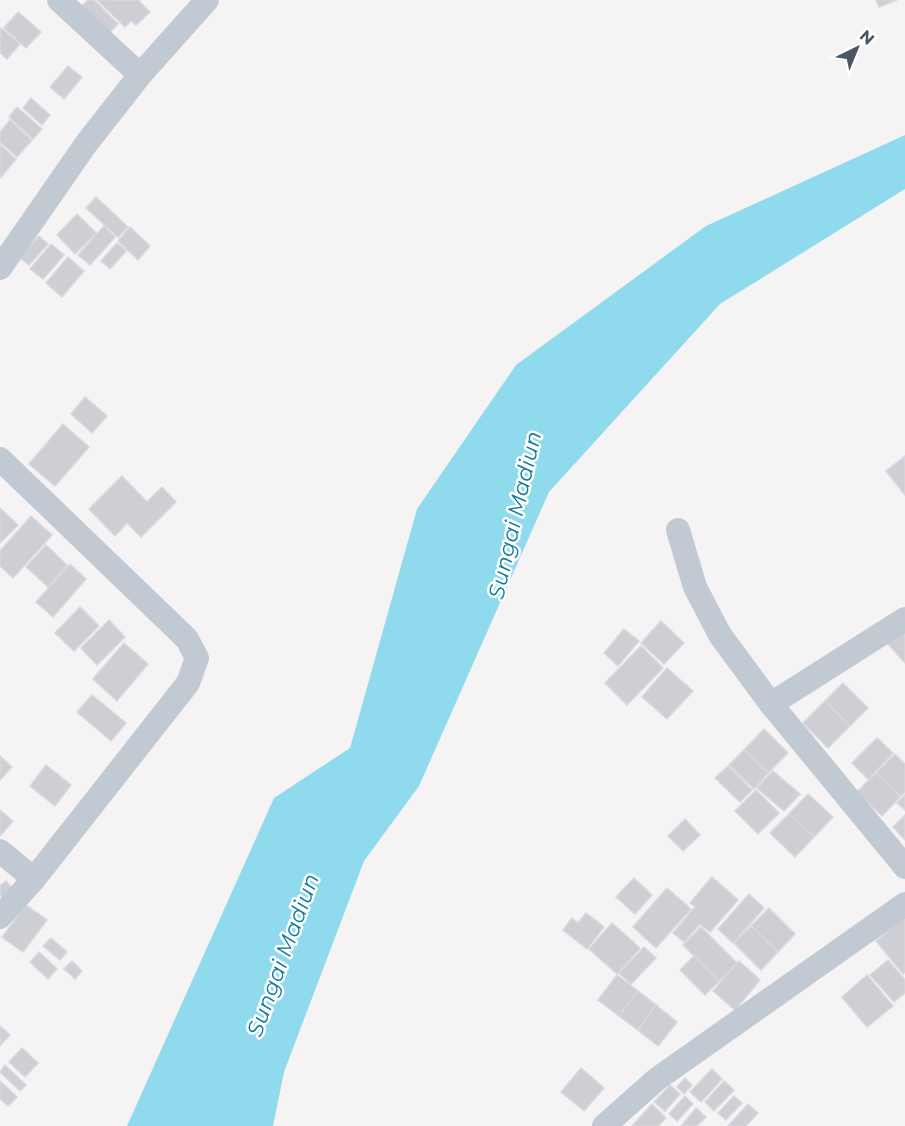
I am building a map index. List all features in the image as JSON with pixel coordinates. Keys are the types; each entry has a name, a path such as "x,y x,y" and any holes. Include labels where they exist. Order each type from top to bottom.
{"street":[{"path":"59,0 140,75"},
{"path":"0,268 7,241 140,75 207,0"},
{"path":"0,459 187,639 197,658 188,683 34,879 0,917"},
{"path":"678,530 695,587 720,635 771,704 905,867"},
{"path":"771,704 905,619"},
{"path":"0,851 34,879"},
{"path":"604,1126 657,1079 905,904"}],"water":[{"name":"Sungai Madiun","path":"905,135 905,189 720,304 549,492 419,786 364,861 284,1072 273,1126 127,1126 274,798 350,748 417,509 516,365 706,226"}],"building":[{"path":"88,0 94,0 118,24 107,35 80,8"},
{"path":"97,0 138,0 150,12 136,25 131,21 125,27"},
{"path":"876,0 897,0 879,7"},
{"path":"18,12 41,32 26,48 4,28"},
{"path":"1,28 20,44 7,59 0,53"},
{"path":"68,66 82,77 64,99 50,87"},
{"path":"31,98 50,115 42,125 23,108"},
{"path":"17,107 42,129 33,139 9,117"},
{"path":"10,120 32,140 17,157 0,142 0,132"},
{"path":"0,145 16,159 0,178"},
{"path":"96,197 128,227 118,237 86,208"},
{"path":"77,214 96,233 75,254 57,235"},
{"path":"104,226 115,237 90,265 78,255"},
{"path":"130,227 150,246 138,260 118,241"},
{"path":"39,236 48,244 29,265 20,258"},
{"path":"117,243 126,251 110,269 101,261"},
{"path":"51,244 64,255 43,279 30,269"},
{"path":"68,257 84,271 62,297 46,283"},
{"path":"85,397 107,416 92,433 71,414"},
{"path":"63,424 89,447 55,486 29,464"},
{"path":"905,456 905,495 886,471"},
{"path":"122,476 147,502 162,487 176,502 141,537 127,523 115,536 89,509"},
{"path":"0,508 18,525 0,543"},
{"path":"31,516 52,535 13,578 0,566 0,551"},
{"path":"46,545 67,565 48,587 26,567"},
{"path":"70,564 86,579 53,617 36,602"},
{"path":"80,607 99,626 74,651 55,633"},
{"path":"109,620 125,637 97,665 81,648"},
{"path":"661,621 684,643 664,664 641,643"},
{"path":"905,626 905,663 887,643"},
{"path":"624,629 639,641 618,666 604,653"},
{"path":"124,643 148,664 117,701 93,679"},
{"path":"641,646 663,668 627,705 605,683"},
{"path":"667,668 693,691 667,719 642,697"},
{"path":"843,683 868,708 850,726 825,701"},
{"path":"92,695 126,723 111,741 77,712"},
{"path":"825,701 850,726 828,748 803,723"},
{"path":"764,729 788,753 768,773 744,750"},
{"path":"877,738 893,753 868,779 852,763"},
{"path":"744,750 768,773 754,789 729,765"},
{"path":"895,754 905,764 905,792 900,797 876,773"},
{"path":"0,756 12,767 0,780"},
{"path":"46,765 71,785 55,806 30,786"},
{"path":"728,766 752,790 740,802 715,778"},
{"path":"773,771 800,794 784,811 757,788"},
{"path":"876,773 900,797 882,816 857,792"},
{"path":"756,790 779,813 758,834 735,811"},
{"path":"808,794 833,817 814,837 789,814"},
{"path":"905,795 905,810 897,803"},
{"path":"0,810 13,821 0,836"},
{"path":"789,814 814,837 795,857 770,833"},
{"path":"905,815 905,840 893,827"},
{"path":"685,819 700,835 683,851 668,836"},
{"path":"712,877 738,900 710,932 700,924 684,942 673,933 695,907 690,903"},
{"path":"634,878 652,895 635,914 616,897"},
{"path":"6,881 16,892 6,902 0,895 0,886"},
{"path":"667,888 691,909 656,948 633,927"},
{"path":"749,894 764,908 733,943 718,929"},
{"path":"26,905 47,920 23,952 2,937"},
{"path":"769,908 795,934 778,952 751,926"},
{"path":"586,913 604,927 587,949 563,930 572,918 578,923"},
{"path":"905,917 905,972 903,974 876,941"},
{"path":"612,923 640,948 617,974 589,949"},
{"path":"751,926 778,952 761,970 734,943"},
{"path":"701,927 737,963 719,981 683,945"},
{"path":"51,938 67,952 60,960 43,946"},
{"path":"644,947 656,958 631,984 619,973"},
{"path":"39,952 57,969 48,979 30,962"},
{"path":"694,956 719,981 705,995 680,970"},
{"path":"888,960 905,980 905,993 894,1002 870,975"},
{"path":"72,961 82,971 75,979 64,969"},
{"path":"739,961 760,980 735,1010 713,991"},
{"path":"617,975 638,991 619,1016 598,1000"},
{"path":"867,975 893,1006 867,1027 842,997"},
{"path":"638,991 656,1005 638,1030 619,1016"},
{"path":"656,1005 677,1022 658,1046 638,1030"},
{"path":"0,1026 10,1035 0,1046"},
{"path":"22,1048 38,1063 25,1077 9,1062"},
{"path":"5,1065 26,1085 20,1091 0,1072"},
{"path":"581,1068 604,1088 584,1111 561,1092"},
{"path":"712,1069 722,1079 701,1102 690,1092"},
{"path":"685,1078 692,1085 684,1094 677,1087"},
{"path":"0,1081 17,1097 8,1106 0,1099"},
{"path":"724,1081 734,1090 714,1111 705,1102"},
{"path":"670,1085 680,1094 665,1111 654,1102"},
{"path":"685,1096 693,1104 677,1121 669,1114"},
{"path":"734,1096 742,1103 726,1120 718,1113"},
{"path":"652,1104 666,1118 658,1126 632,1126"},
{"path":"748,1104 758,1113 746,1126 728,1126"},
{"path":"696,1108 706,1117 697,1126 681,1126"}]}
